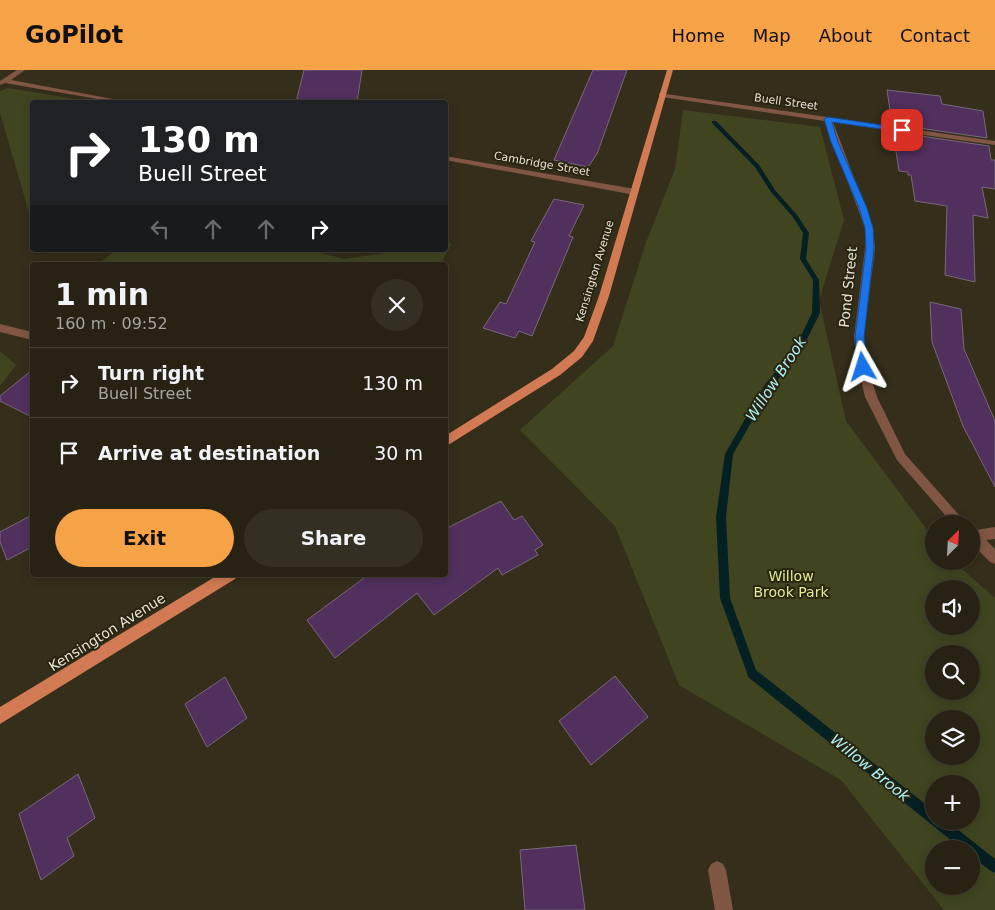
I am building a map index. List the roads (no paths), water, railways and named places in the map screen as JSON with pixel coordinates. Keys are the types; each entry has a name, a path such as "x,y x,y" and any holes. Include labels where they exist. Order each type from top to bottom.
{"main road":[{"name":"Kensington Avenue","path":"448,440 556,372 582,349 597,321 670,70"},
{"name":"Kensington Avenue","path":"0,716 227,577"}],"street":[{"path":"2,83 22,70"},
{"path":"2,83 112,100"},
{"name":"Buell Street","path":"662,95 995,144"},
{"name":"Pond Street","path":"828,119 835,142 863,208 869,228 870,248 859,337 863,367 871,397 900,457 953,515"},
{"name":"Cambridge Street","path":"448,159 635,192"},
{"path":"0,328 30,336"},
{"path":"980,534 995,533"},
{"path":"980,543 995,558"},
{"path":"717,870 724,910"}],"waterway":[{"name":"Willow Brook","path":"714,122 757,166 773,191 795,216 806,233 803,259 816,280 816,313 799,347 767,388 729,454 721,517 725,598 752,673 925,812"},
{"name":"Willow Brook","path":"948,830 995,867"}],"park label":[{"name":"Willow Brook Park","path":"791,584"}]}
